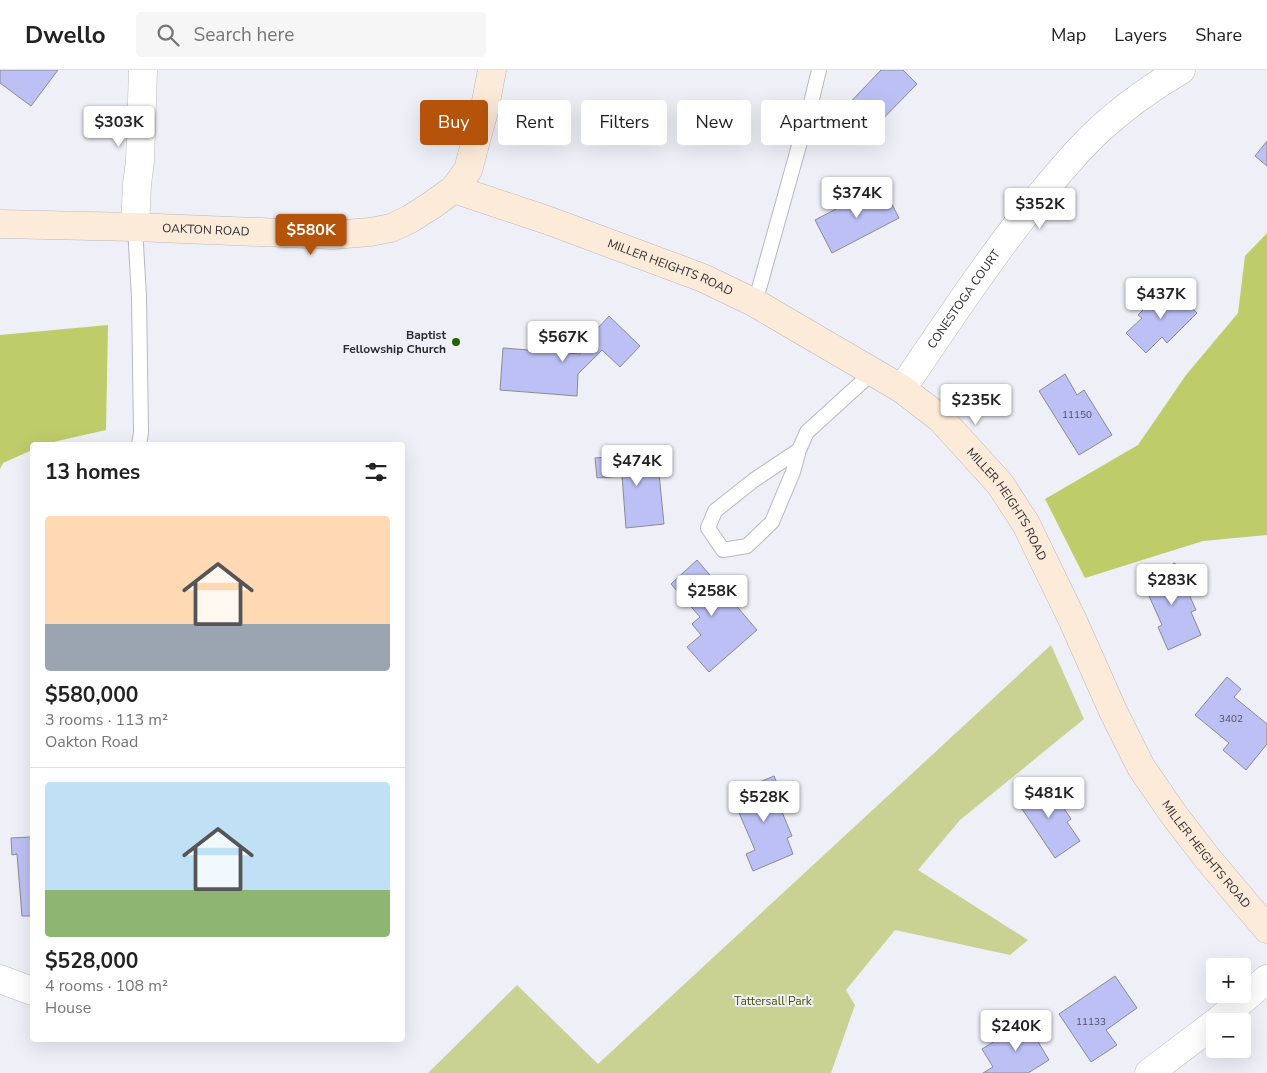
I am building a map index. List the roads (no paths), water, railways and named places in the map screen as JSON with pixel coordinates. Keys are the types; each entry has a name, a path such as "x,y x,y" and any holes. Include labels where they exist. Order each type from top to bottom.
{"street":[{"path":"135,227 140,161 143,70"},
{"name":"OAKTON ROAD","path":"0,224 333,235 391,228 432,205 454,189 468,170 485,106 492,70"},
{"name":"CONESTOGA COURT","path":"902,389 965,296 1022,218 1064,166 1098,131 1130,104 1181,70"},
{"name":"MILLER HEIGHTS ROAD","path":"454,189 547,220 694,275 755,303 902,389 941,419 1000,484 1026,524 1073,621 1113,712 1141,767 1174,815 1208,859 1267,929"},
{"path":"0,978 30,990"},
{"path":"1227,1013 1267,979"},
{"path":"1148,1073 1206,1030"}],"lane":[{"path":"755,303 819,70"},
{"path":"135,227 139,297 141,432 139,442"},
{"path":"799,450 754,480 714,511 708,528 723,550 747,546 772,522 807,432 873,372"}],"place":[{"name":"Baptist Fellowship Church","path":"456,342"}],"park label":[{"name":"Tattersall Park","path":"773,1001"}]}
